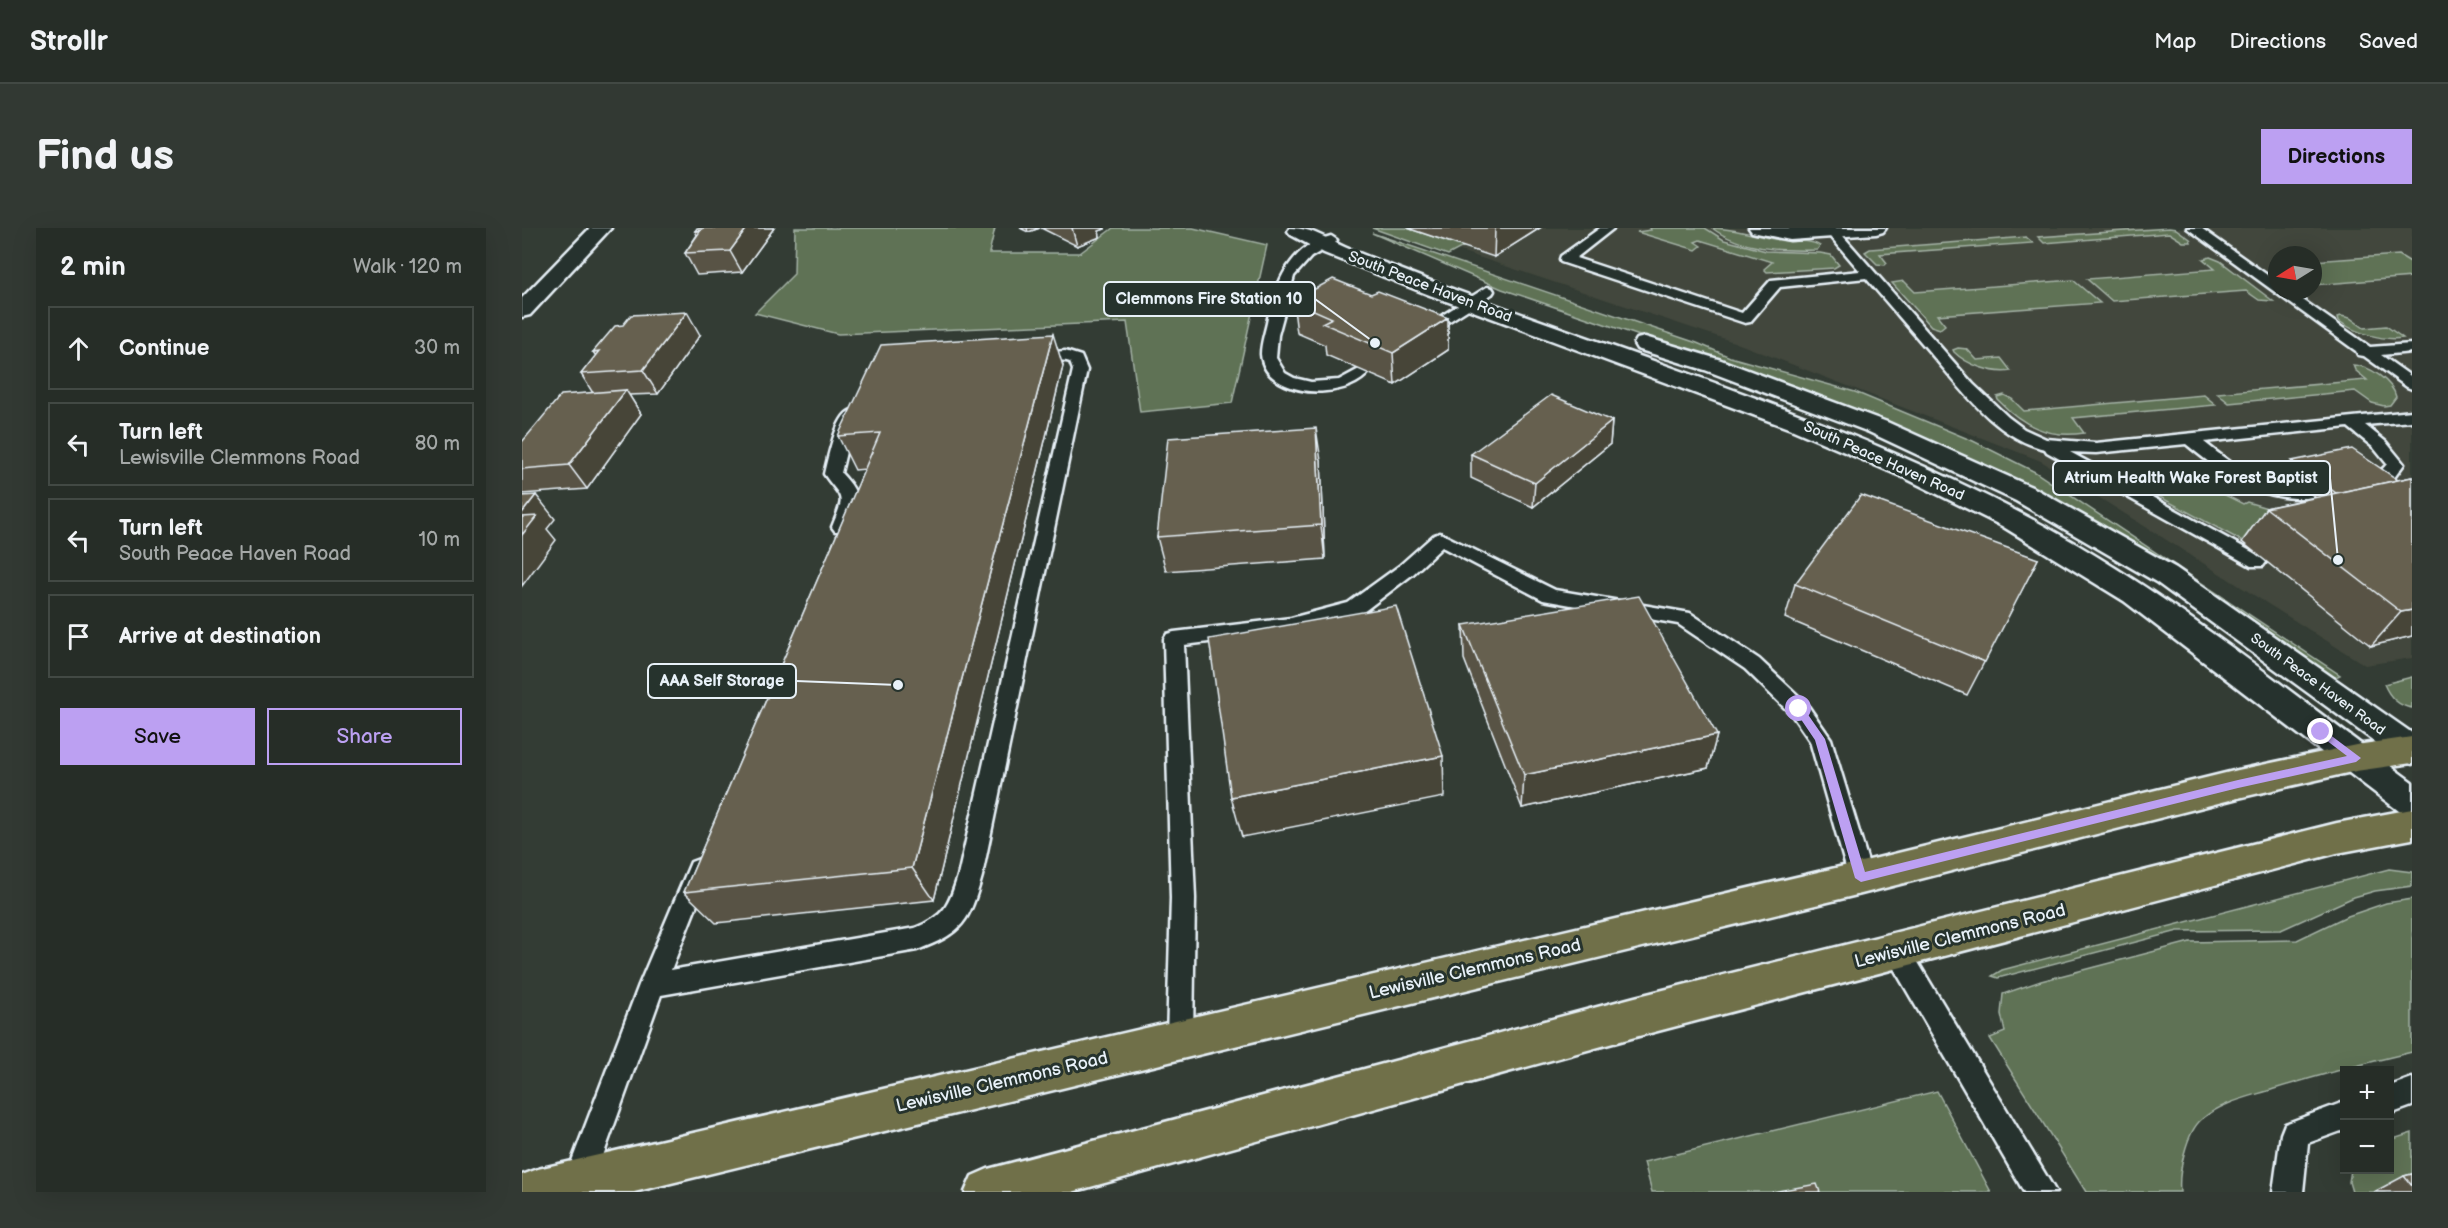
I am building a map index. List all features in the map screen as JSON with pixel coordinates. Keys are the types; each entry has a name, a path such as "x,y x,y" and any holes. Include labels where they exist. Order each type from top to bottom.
{"main road":[{"path":"522,310 601,228"},
{"path":"1759,228 1785,234 1876,228"},
{"name":"South Peace Haven Road","path":"1297,229 1478,297 1800,424 1914,472 2012,520 2135,594 2412,801"},
{"name":"South Peace Haven Road","path":"1478,297 1713,365 1857,419 1945,456 2026,495 2166,575 2412,751"},
{"name":"Lewisville Clemmons Road","path":"559,1187 1861,878 2238,784 2356,758 2412,751"},
{"name":"Lewisville Clemmons Road","path":"988,1192 1635,1017 1898,952 2337,838 2412,824"}],"lane":[{"path":"1608,228 1566,259 1745,319 1776,283 1869,274"},
{"path":"2193,228 2268,282"},
{"path":"1832,231 1984,403 2026,437 2059,446 2096,448 2412,416"},
{"path":"1327,242 1294,265 1285,280 1269,358 1275,373 1288,381 1305,386 1325,387 1344,383 1363,371"},
{"path":"1415,336 1478,297"},
{"path":"2293,300 2363,352 2412,384"},
{"path":"2363,352 2412,348"},
{"path":"652,985 917,939 942,929 960,913 1080,370 1076,359 1065,356 1017,359"},
{"path":"833,546 851,502 847,489 832,474 841,439 859,401"},
{"path":"2190,439 2221,466 2246,482 2274,493 2300,495 2385,478 2396,464 2380,445 2351,422"},
{"path":"2040,441 2257,562"},
{"path":"1180,1040 1183,898 1174,639 1292,625 1355,608 1406,570 1440,539 1550,596 1683,618 1752,664 1799,709 1820,739 1861,878"},
{"path":"559,1187 652,985 705,853"},
{"path":"1898,952 2041,1192"},
{"path":"2394,1099 2412,1092"},
{"path":"2288,1192 2295,1134 2340,1117"}],"shaded area":[{"path":"1391,228 2412,228 2412,658 2365,665 2041,461 1734,342"}],"green space":[{"path":"795,228 995,228 989,253 1080,253 1113,228 1193,228 1267,245 1232,403 1140,412 1127,322 838,334 755,313 794,274"},
{"path":"1372,228 1407,228 1463,247 1448,255"},
{"path":"1650,228 1705,228 1724,240 1766,251 1831,255 1839,265 1834,268 1767,272 1764,269 1772,262 1700,240 1695,242 1701,246 1696,250 1637,232 1651,230"},
{"path":"1712,228 1778,240 1809,242 1820,246 1817,250 1762,248 1736,241"},
{"path":"2176,229 2191,242 2183,242 2169,233 2044,243 2038,237"},
{"path":"1372,233 1697,343 1730,357 1855,392 1973,441 2035,472 2340,675 2328,681 2052,503 1669,346 1502,289"},
{"path":"2026,237 2033,243 1880,254 1887,263 1885,265 1877,264 1865,252 1870,249"},
{"path":"2399,255 2412,263 2412,277 2322,284 2322,260"},
{"path":"2210,257 2220,261 2268,297 2268,300 2273,301 2259,300 2246,291 2112,301 2087,279 2215,269 2203,259"},
{"path":"2073,280 2100,303 1937,315 1945,325 1940,329 1931,326 1892,283 1904,281 1915,292"},
{"path":"2338,317 2350,318 2364,328 2386,326 2403,338 2378,337 2361,332 2339,321"},
{"path":"1967,349 1977,360 2001,358 2011,371 1988,370 1973,365 1954,352 1953,350"},
{"path":"2353,365 2373,371 2385,380 2396,397 2390,405 2372,403 2355,391 2229,403 2217,393 2367,380 2355,370"},
{"path":"2004,395 2012,399 2024,411 2204,395 2216,405 2073,418 2084,433 2059,434 2037,428 2017,417 1998,400 1997,397"},
{"path":"2205,475 2225,490 2223,494 2243,504 2247,502 2267,508 2242,541 2132,482"},
{"path":"2412,677 2412,708 2395,700 2384,684"},
{"path":"2389,869 2412,872 2412,886 2375,891 2354,897 2281,930 2178,931 1998,978 1992,976 2002,970"},
{"path":"2412,899 2412,1052 2357,1066 2340,1066 2340,1070 2227,1104 2210,1113 2196,1125 2187,1143 2180,1174 2180,1192 2086,1192 1990,1038 2005,1032 2001,1014 2003,994 2041,981 2190,942 2297,940 2345,917 2386,903"},
{"path":"1937,1091 1991,1192 1652,1192 1644,1162"},
{"path":"2412,1133 2412,1184 2384,1192 2352,1192 2349,1182 2350,1174 2394,1174 2394,1139"}],"building":[{"path":"697,228 747,228 730,251 685,253 701,230 695,231"},
{"path":"1333,279 1371,294 1378,291 1448,318 1393,353 1322,323 1332,318 1293,301"},
{"path":"687,312 643,370 581,374 599,351 593,352 615,326 623,325 631,315"},
{"path":"1053,334 912,868 684,892 880,433 838,436 881,345"},
{"path":"626,390 569,465 522,469 522,442 561,395"},
{"path":"1551,395 1612,421 1535,483 1471,454"},
{"path":"1316,428 1321,525 1157,537 1168,438"},
{"path":"2352,449 2398,480 2336,493 2292,461"},
{"path":"2412,477 2412,610 2401,612 2266,508"},
{"path":"536,495 522,513 522,496"},
{"path":"1861,495 2038,559 1985,662 1795,584"},
{"path":"537,516 522,535 522,517"},
{"path":"1639,596 1717,735 1524,775 1463,625"},
{"path":"1396,606 1443,756 1231,797 1209,639"},
{"path":"2412,1174 2412,1186 2404,1176"},
{"path":"1817,1184 1820,1192 1772,1192"}],"place":[{"name":"Clemmons Fire Station 10","path":"1375,343"},
{"name":"Atrium Health Wake Forest Baptist","path":"2338,560"},
{"name":"AAA Self Storage","path":"898,685"}],"route":[{"path":"1799,709 1820,739 1861,878 2238,784 2356,758 2321,732"}]}
